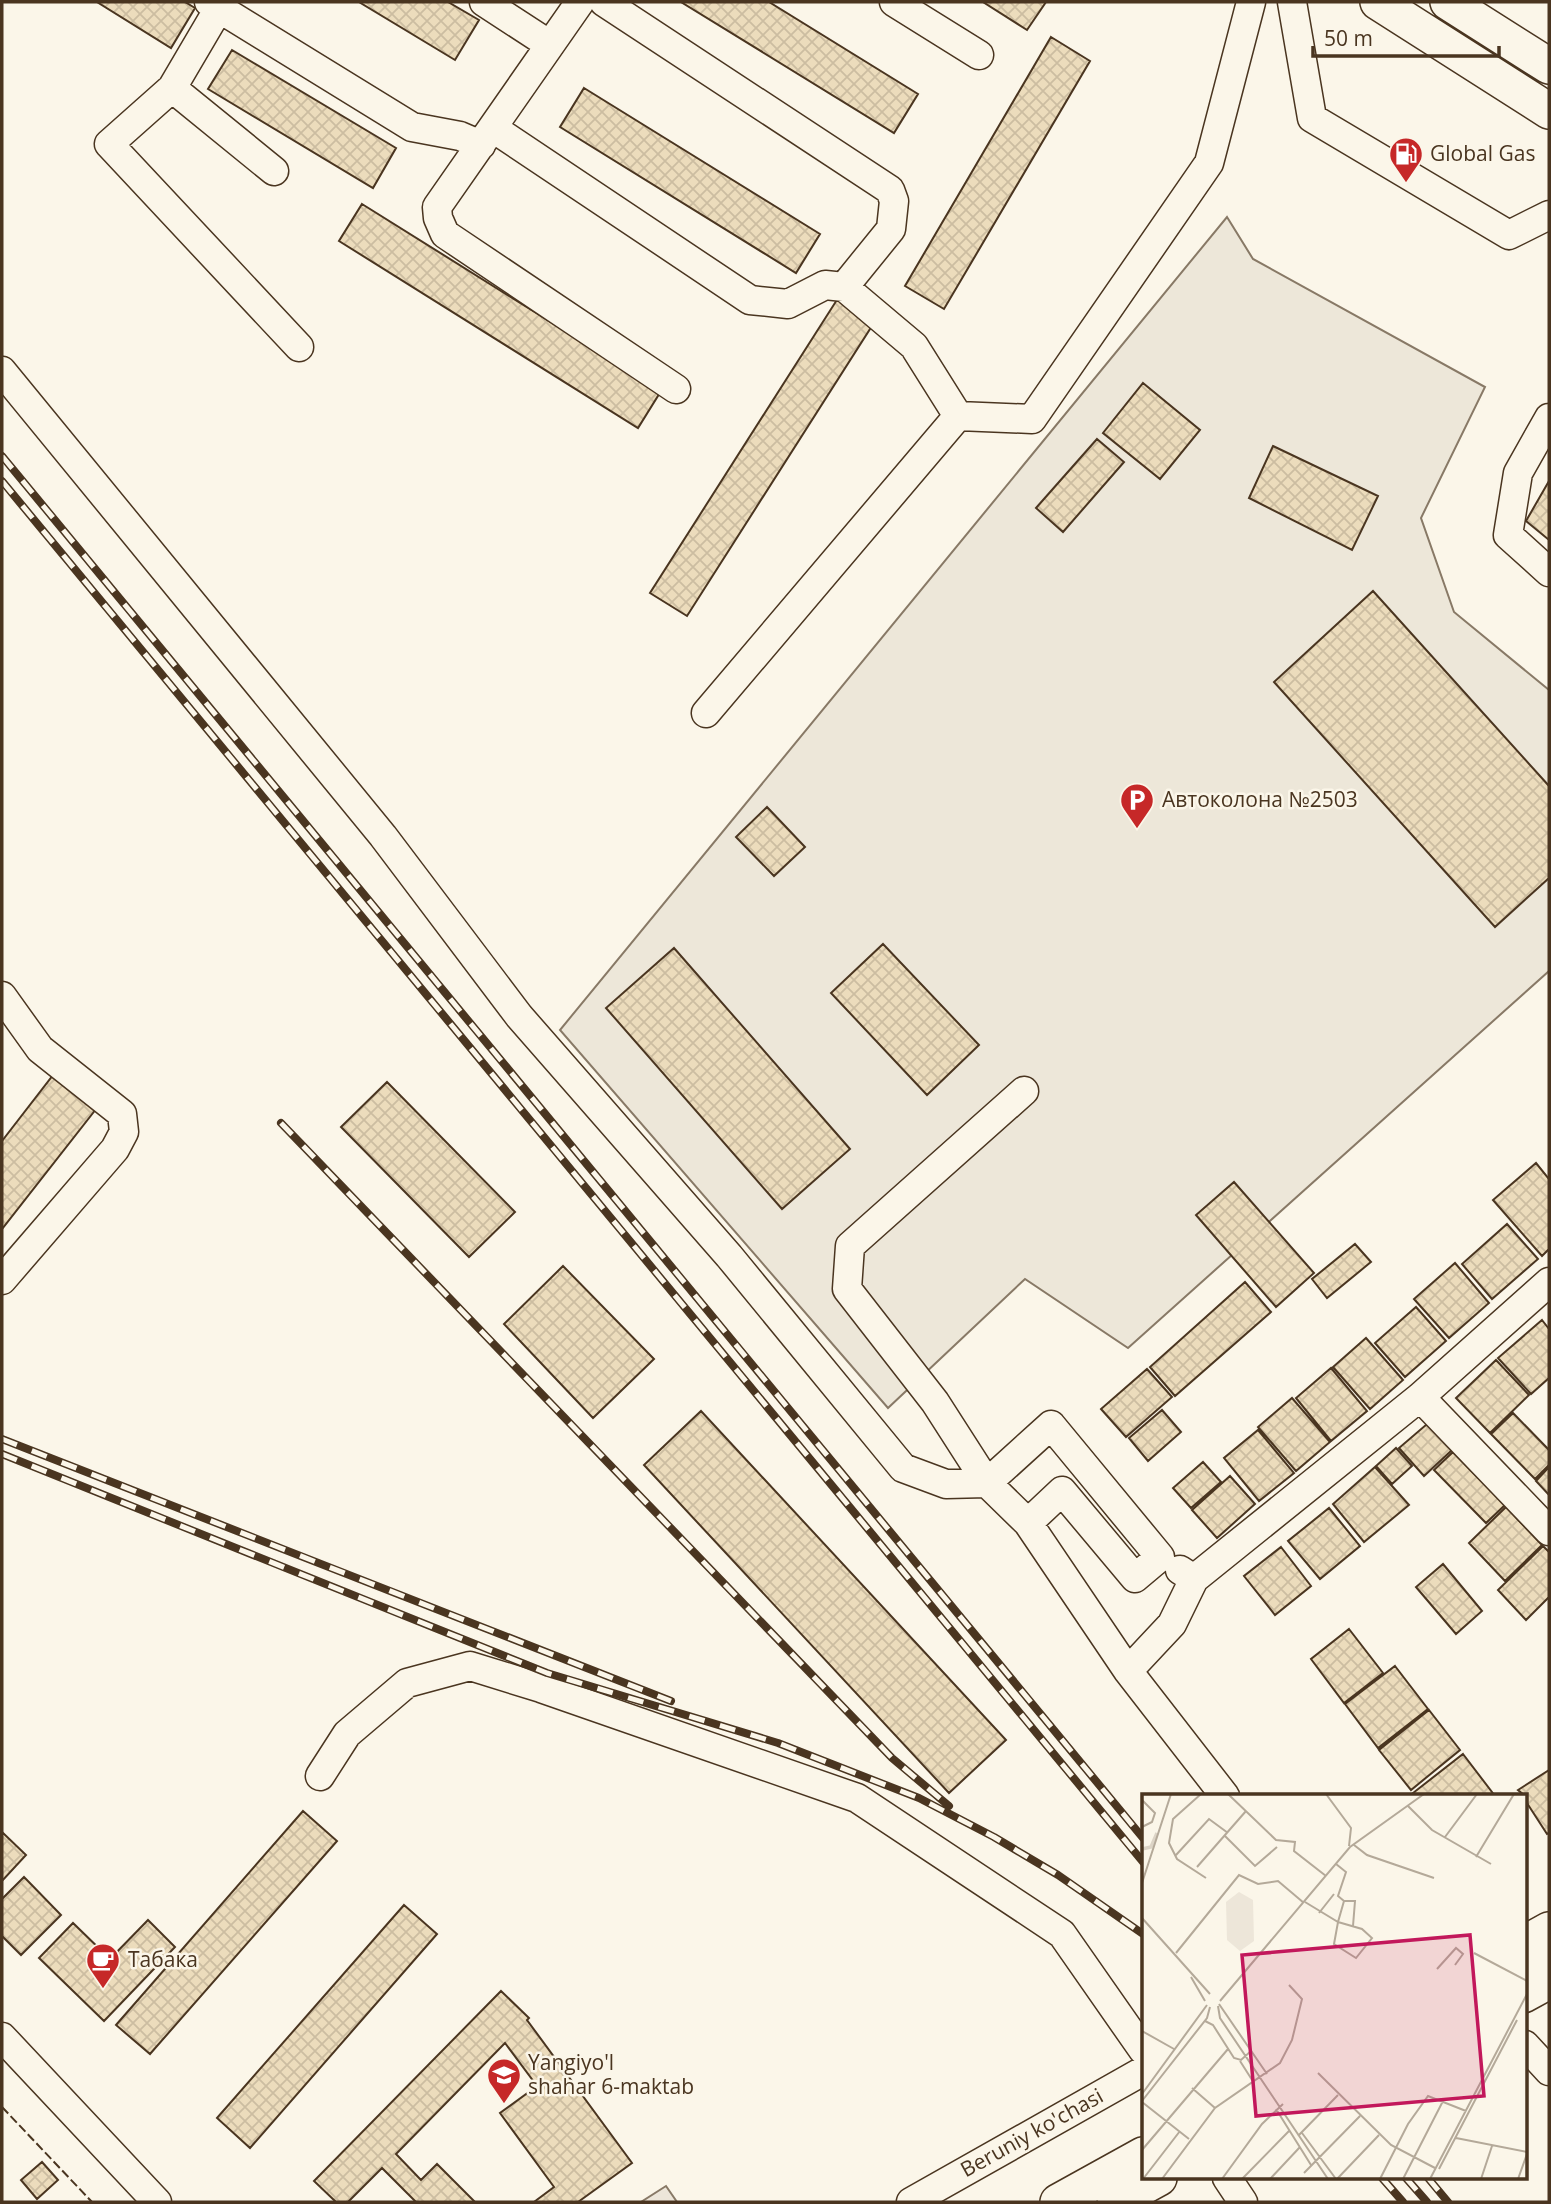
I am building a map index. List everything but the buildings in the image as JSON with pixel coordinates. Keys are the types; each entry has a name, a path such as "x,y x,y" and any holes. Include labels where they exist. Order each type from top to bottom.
{"main road":[{"path":"1378,2 1549,111"},
{"path":"1448,2 1549,66"},
{"path":"1526,1942 1549,1930"},
{"path":"1526,1974 1549,1961"},
{"path":"1058,2202 1142,2156"},
{"path":"1115,2202 1155,2180"}],"street":[{"path":"484,2 550,45"},
{"path":"580,2 438,207 438,218 445,234 676,390"},
{"path":"604,2 890,190 894,201 891,229 844,287"},
{"path":"894,2 979,55"},
{"path":"958,416 1032,419 1209,163 1251,2"},
{"path":"1292,2 1312,118 1509,236 1549,215"},
{"path":"299,347 109,144 172,88 214,5 412,127 460,136 487,137 750,300 788,304 825,285 844,287 914,346 958,416"},
{"path":"172,88 274,171"},
{"path":"2,371 383,836 519,1016 729,1256 903,1468 946,1484 987,1483 1051,1425 1160,1557 1194,1579"},
{"path":"706,713 958,416"},
{"path":"1549,418 1518,472 1508,535 1549,572"},
{"path":"2,996 40,1049 122,1114 124,1132 115,1149 2,1280"},
{"path":"1024,1091 850,1246 847,1289 935,1402 987,1483 1028,1523 1128,1671 1223,1794"},
{"path":"1128,1671 1172,1624 1194,1579 1420,1396 1549,1282"},
{"path":"1420,1396 1549,1531"},
{"path":"1028,1523 1062,1491 1135,1578 1160,1557"},
{"path":"320,1776 347,1734 407,1683 470,1666 541,1688 857,1798 1062,1934 1142,2049"},
{"path":"1526,1997 1549,1985"},
{"path":"2,2037 157,2202"},
{"path":"1526,2046 1549,2071"},
{"name":"Beruniy ko'chasi","path":"920,2200 1142,2072"}],"shaded area":[{"name":"Автоколона №2503","path":"1227,217 1253,259 1485,387 1421,518 1454,612 1549,690 1549,971 1128,1348 1025,1279 888,1408 560,1030"},
{"path":"666,2186 677,2202 641,2202"}],"railway":[{"path":"2,456 1142,1837"},
{"path":"2,481 1142,1861"},
{"path":"281,1123 892,1758 949,1806"},
{"path":"2,1439 671,1701"},
{"path":"2,1454 547,1673 778,1743 919,1798 994,1837 1058,1875 1142,1933"},
{"path":"1384,2180 1403,2202"},
{"path":"1408,2180 1427,2202"},
{"path":"1430,2180 1448,2202"}],"fence":[{"path":"2,2107 92,2202"}],"place":[{"name":"Global Gas","path":"1406,184"},
{"name":"Автоколона №2503","path":"1137,830"},
{"name":"Табака","path":"103,1990"},
{"name":"Yangiyo'l shahar 6-maktab","path":"504,2105"}]}
